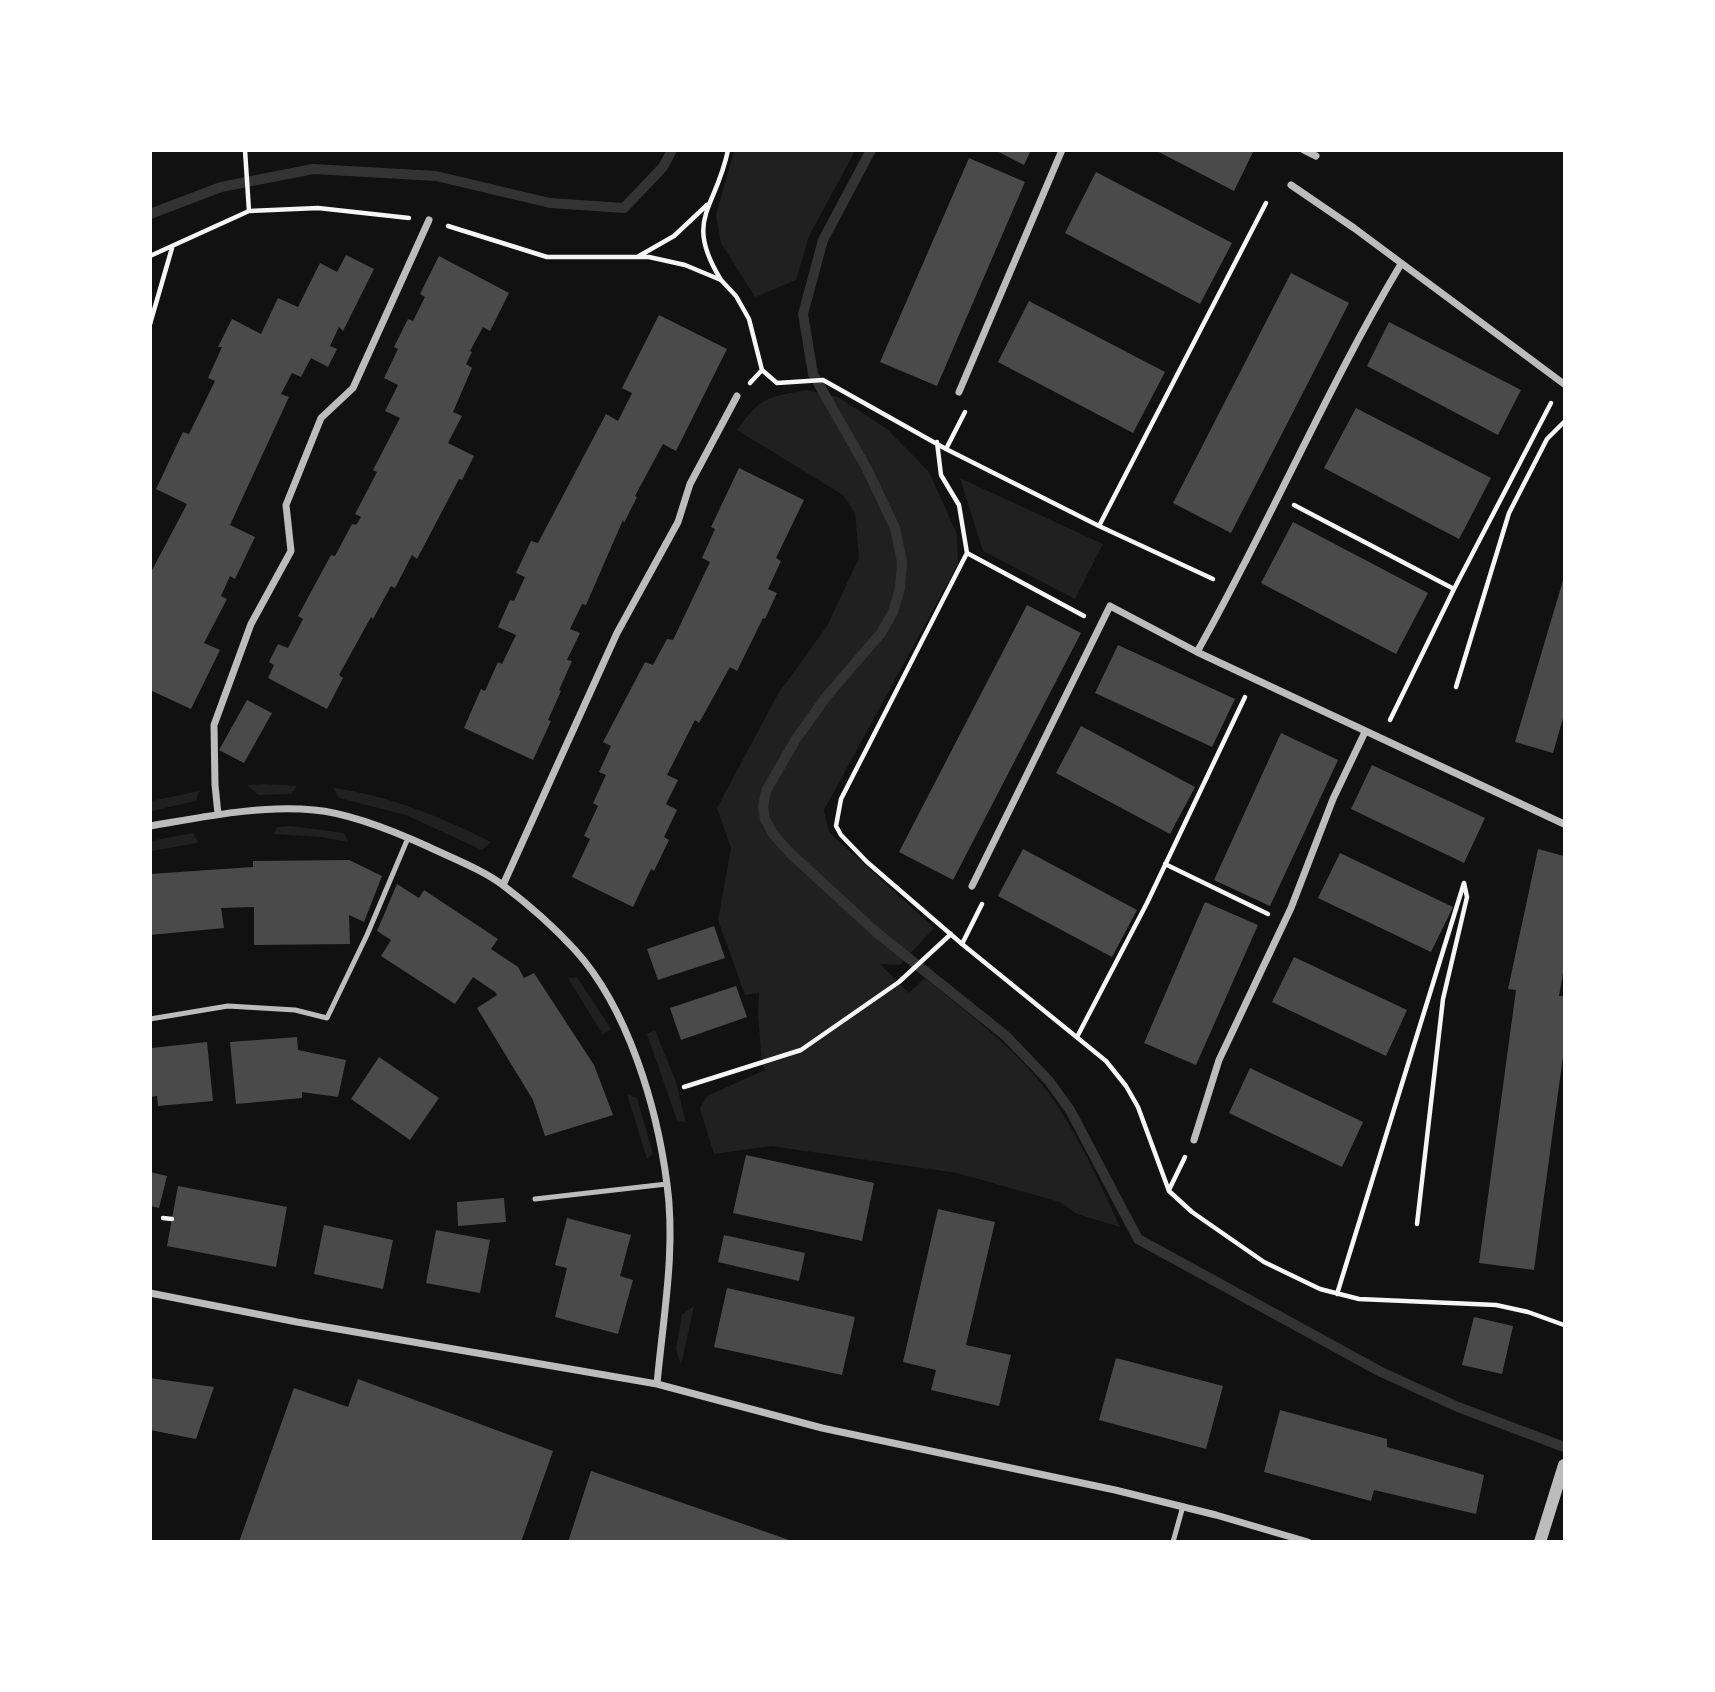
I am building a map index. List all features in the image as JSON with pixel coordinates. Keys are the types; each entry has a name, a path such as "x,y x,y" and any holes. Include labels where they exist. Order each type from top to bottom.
{"street":[{"path":"959,392 1062,150"},
{"path":"1304,150 1316,156"},
{"path":"1292,185 1564,384"},
{"path":"218,814 214,725 251,624 291,551 286,505 321,418 353,388 429,220"},
{"path":"1198,652 1233,589 1277,496 1347,361 1401,264"},
{"path":"503,884 617,633 678,522 690,484 737,396"},
{"path":"972,886 1111,606 1198,652 1564,824"},
{"path":"1194,1140 1219,1060 1284,922 1333,799 1365,732"},
{"path":"150,826 218,814 262,810 315,810 358,820 408,838 503,884 576,951 621,1019 638,1062 658,1133 670,1219 669,1263 657,1384"},
{"path":"150,1293 297,1322 657,1384 822,1428 1115,1489 1308,1542"},
{"path":"1540,1542 1564,1465"}],"lane":[{"path":"150,1019 228,1006 295,1010 327,1018 367,935 408,838"},
{"path":"535,1199 667,1184"},
{"path":"1173,1542 1183,1506"}],"path":[{"path":"245,150 249,211"},
{"path":"728,150 704,217 702,237 706,252 721,280 736,296 749,319 762,370 777,383 823,380 946,449 1233,589"},
{"path":"638,257 674,236 710,202"},
{"path":"1100,526 1266,203"},
{"path":"150,256 249,211 318,208 429,220 547,257 638,257 685,265 721,280"},
{"path":"150,324 172,248"},
{"path":"737,396 762,370"},
{"path":"946,449 970,403 959,392"},
{"path":"1381,739 1454,589 1551,403"},
{"path":"1456,687 1510,513 1546,439 1564,422"},
{"path":"937,442 941,475 959,505 967,552 850,779 837,816 836,826 841,835 867,862 962,944 1106,1061 1126,1086 1149,1136 1168,1191 1192,1212 1264,1262 1293,1278 1359,1299 1496,1305 1528,1312 1564,1325"},
{"path":"1277,496 1454,589"},
{"path":"967,552 1100,624"},
{"path":"1077,1037 1165,864 1247,693"},
{"path":"1165,864 1284,922"},
{"path":"1337,1294 1464,883 1467,897 1443,999 1418,1224"},
{"path":"962,944 987,895 972,886"},
{"path":"684,1087 801,1050 906,976 951,934"},
{"path":"1168,1191 1194,1140"},
{"path":"163,1218 172,1219"}],"shaded area":[{"path":"734,151 855,151 809,236 796,280 755,297 721,243 716,215"},
{"path":"806,390 838,397 887,429 929,472 957,534 958,564 824,810 829,832 934,928 900,965 880,964 909,993 925,978 993,1034 1025,1065 1053,1099 1072,1130 1120,1227 1077,1214 1060,1202 957,1173 771,1146 714,1154 700,1109 707,1096 765,1070 762,1063 758,1014 759,993 745,995 718,920 731,848 717,808 778,694 827,626 859,558 855,513 843,495 737,430 766,400"},
{"path":"960,478 1103,544 1075,599 983,551"},
{"path":"247,785 297,786 291,794 258,795"},
{"path":"333,788 354,791 414,808 491,842 482,850 406,815 339,798"},
{"path":"199,791 196,801 151,811 151,801"},
{"path":"291,826 344,833 348,842 322,837 274,834 277,827"},
{"path":"193,833 198,843 151,851 151,841"},
{"path":"577,977 611,1029 603,1035 568,978"},
{"path":"655,1030 676,1082 686,1123 677,1120 647,1034"},
{"path":"627,1094 637,1098 653,1154 647,1159"},
{"path":"694,1306 681,1365 676,1349 682,1314"}],"building":[{"path":"995,150 1031,150 1024,165"},
{"path":"1155,150 1254,150 1234,191"},
{"path":"969,158 1025,182 937,386 880,362"},
{"path":"1096,172 1232,243 1200,304 1065,233"},
{"path":"346,255 374,269 343,331 339,327 330,346 337,349 328,367 311,358 301,377 292,373 281,394 289,397 230,525 255,537 235,579 230,576 221,596 227,599 204,643 220,650 191,709 150,690 150,574 187,504 156,489 183,432 189,434 215,381 208,378 222,347 218,347 232,319 261,334 278,298 298,307 320,263 337,272"},
{"path":"439,256 509,293 490,331 483,327 470,351 472,352 466,364 472,368 453,412 462,416 448,443 474,456 417,559 412,555 395,588 391,586 373,619 371,617 339,675 343,678 327,709 268,678 274,665 269,662 278,644 288,648 303,619 298,616 331,555 335,556 352,524 356,525 361,517 355,514 377,472 373,470 400,418 385,411 398,385 384,378 398,349 394,347 408,319 413,321 425,297 420,294"},
{"path":"1291,273 1349,303 1231,533 1173,503"},
{"path":"1029,301 1165,372 1133,433 998,362"},
{"path":"659,315 727,349 676,451 663,444 624,523 623,520 586,605 582,604 570,629 580,633 567,660 572,661 548,720 551,721 533,760 464,728 481,689 485,691 498,662 502,664 516,635 498,627 510,600 514,601 525,577 516,573 531,541 538,543 606,414 618,421 632,393 622,388"},
{"path":"1389,322 1521,390 1498,435 1367,366"},
{"path":"1356,408 1491,478 1459,539 1324,468"},
{"path":"739,468 804,500 776,558 781,561 768,589 777,593 765,619 763,618 737,671 730,667 699,723 695,720 667,775 678,780 666,804 677,810 664,837 669,840 654,871 651,869 633,907 572,877 590,839 584,836 598,806 593,803 606,775 599,772 611,746 603,742 645,662 653,665 667,639 673,640 710,562 702,558 715,529 711,527"},
{"path":"1293,522 1428,593 1396,654 1261,583"},
{"path":"1564,577 1564,715 1553,753 1515,742"},
{"path":"1027,605 1081,633 953,880 899,852"},
{"path":"1118,645 1235,699 1212,747 1095,693"},
{"path":"247,700 272,713 244,763 219,750"},
{"path":"1081,726 1195,787 1170,834 1056,773"},
{"path":"1281,733 1338,760 1270,906 1214,880"},
{"path":"1372,765 1485,818 1464,863 1351,809"},
{"path":"1023,849 1137,910 1112,957 998,896"},
{"path":"1538,849 1564,856 1564,968 1559,996 1564,996 1564,1049 1534,1270 1479,1263 1516,990 1508,989"},
{"path":"1340,853 1453,907 1431,952 1318,898"},
{"path":"349,860 382,876 364,922 349,915 350,944 254,945 254,907 221,908 224,928 150,935 150,874 253,867 253,861"},
{"path":"397,884 419,898 424,890 498,939 491,949 518,967 524,978 534,973 594,1065 613,1115 545,1136 533,1100 477,1008 497,995 495,992 473,977 455,1004 381,956 391,940 377,931"},
{"path":"1205,902 1258,925 1196,1065 1144,1043"},
{"path":"714,926 725,958 658,980 647,949"},
{"path":"1294,957 1407,1010 1386,1056 1272,1002"},
{"path":"736,986 747,1017 681,1040 670,1008"},
{"path":"297,1037 298,1050 346,1060 338,1097 302,1092 302,1098 236,1104 230,1042"},
{"path":"207,1042 213,1101 158,1106 157,1096 150,1097 152,1048"},
{"path":"379,1057 439,1098 410,1140 351,1099"},
{"path":"1250,1068 1363,1122 1342,1167 1229,1113"},
{"path":"746,1155 874,1183 862,1241 733,1213"},
{"path":"150,1172 167,1176 159,1208 150,1206"},
{"path":"178,1186 287,1207 276,1267 167,1246"},
{"path":"504,1198 506,1222 458,1226 457,1202"},
{"path":"938,1209 995,1222 966,1345 1011,1355 999,1406 931,1390 936,1370 903,1362"},
{"path":"567,1218 631,1235 620,1276 633,1280 618,1334 555,1317 567,1268 555,1265"},
{"path":"324,1225 393,1240 383,1289 314,1274"},
{"path":"436,1230 490,1240 480,1293 426,1283"},
{"path":"724,1235 805,1253 799,1281 718,1262"},
{"path":"727,1288 855,1317 842,1375 714,1347"},
{"path":"1474,1317 1513,1326 1502,1374 1462,1365"},
{"path":"1116,1358 1223,1386 1206,1449 1099,1420"},
{"path":"150,1378 214,1387 196,1439 150,1430"},
{"path":"358,1379 553,1451 521,1542 239,1542 294,1388 348,1407"},
{"path":"1280,1410 1387,1439 1387,1447 1484,1475 1476,1514 1374,1490 1371,1501 1264,1472"},
{"path":"591,1471 792,1541 792,1542 568,1542"}],"waterway":[{"path":"150,214 221,187 313,169 436,176 550,203 624,208 663,167 672,150"},
{"path":"871,150 823,240 803,314 813,374 867,469 895,528 902,562 900,588 893,612 881,633 826,697 796,739 766,791 763,807 765,819 773,834 876,932 1006,1036 1049,1081 1070,1110 1138,1239 1381,1372 1458,1407 1564,1447"}]}
